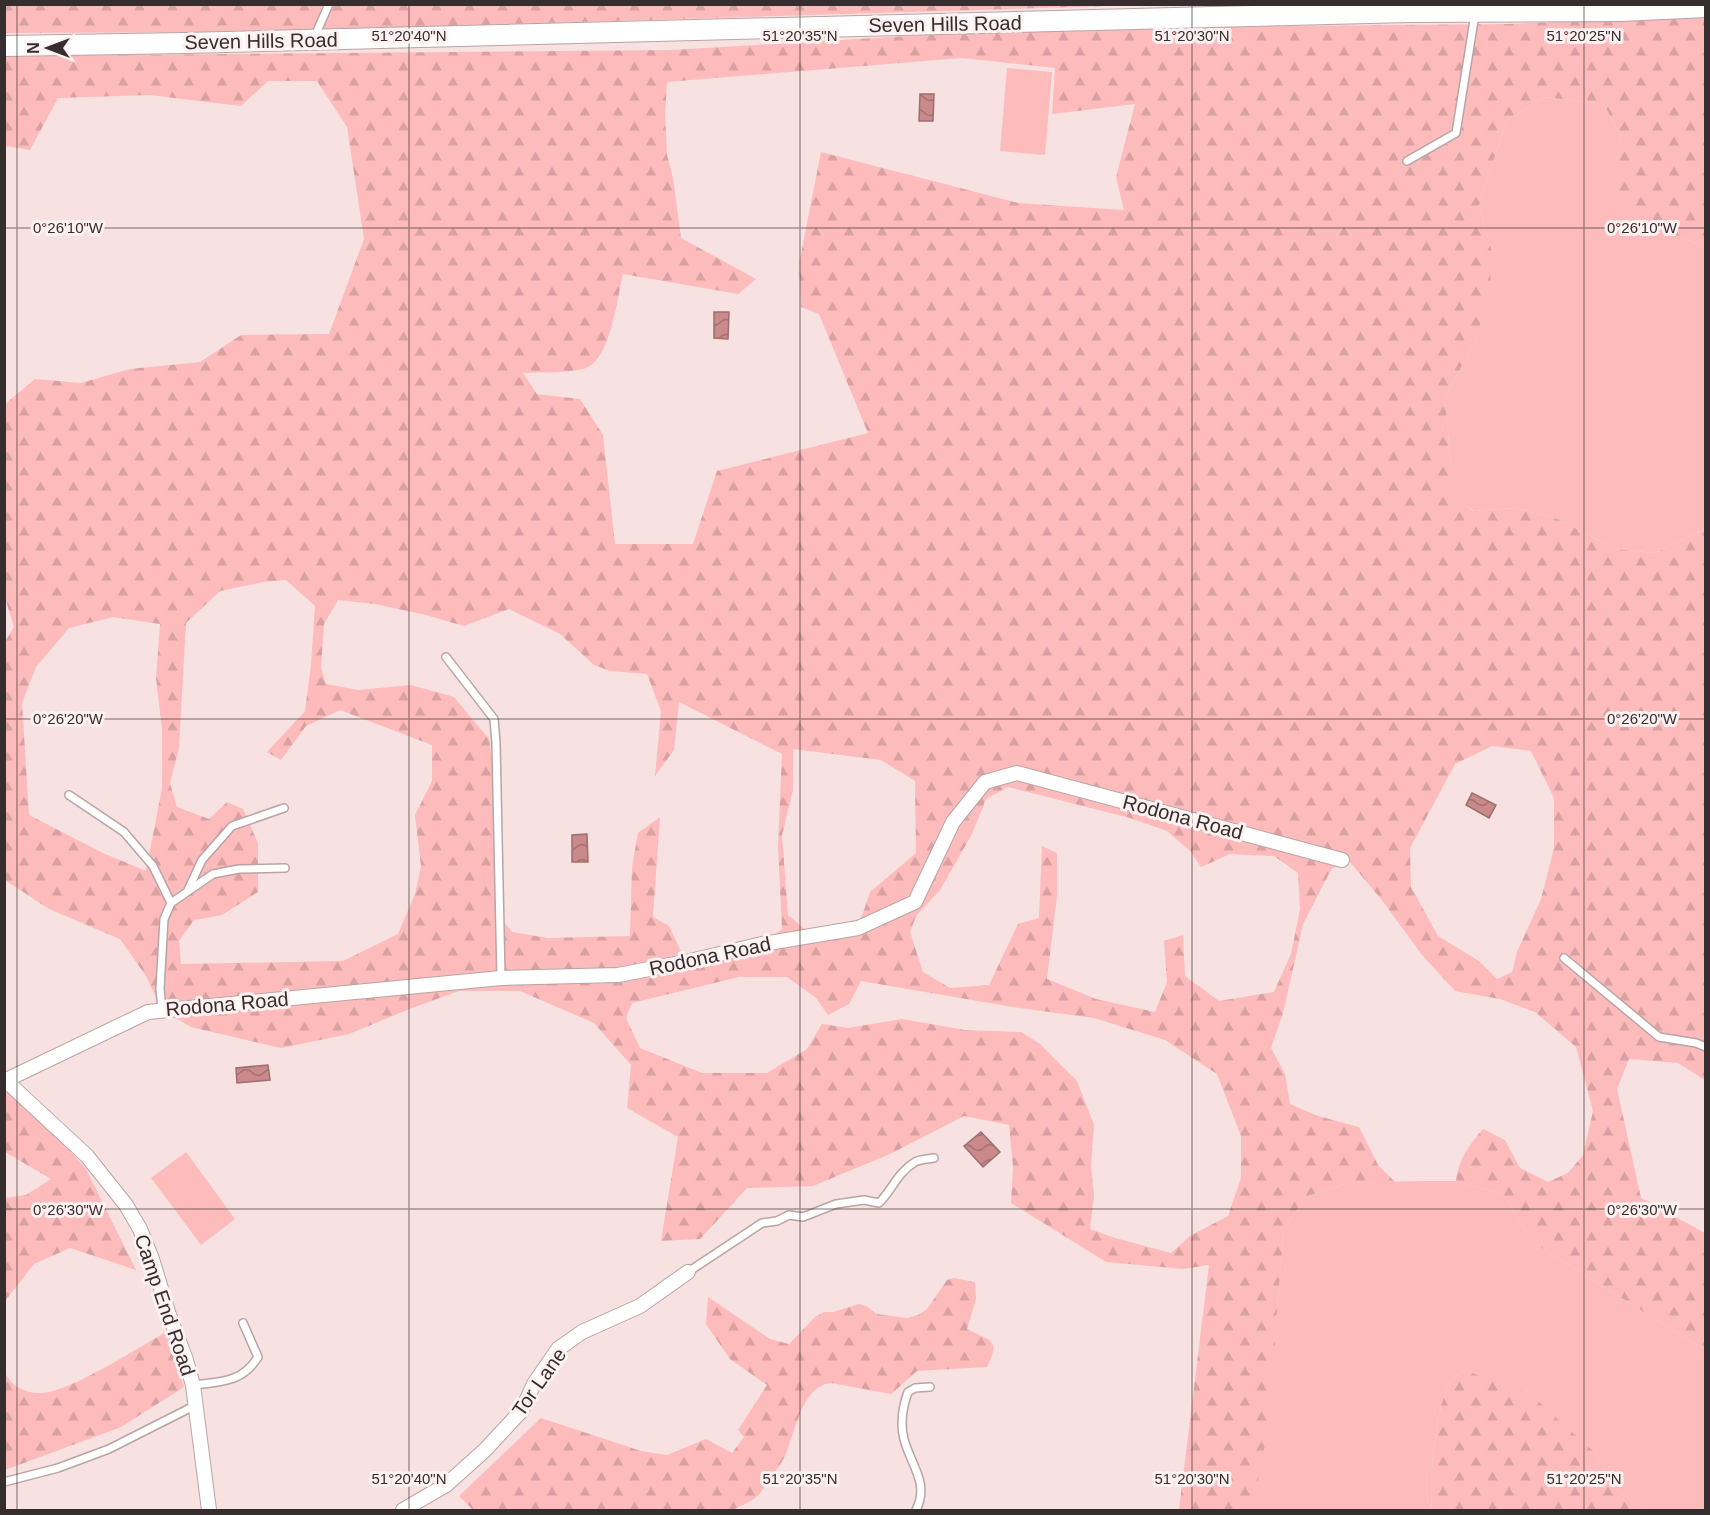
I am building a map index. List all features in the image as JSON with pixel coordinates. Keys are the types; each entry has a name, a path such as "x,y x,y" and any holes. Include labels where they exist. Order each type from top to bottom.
{"main road":[{"name":"Seven Hills Road","path":"4,46 1475,12 1621,11 1706,7"}],"street":[{"name":"Rodona Road","path":"5,1080 148,1012 501,978 618,975 762,944 858,928 915,902 953,822 985,782 1017,773 1342,860"},
{"name":"Camp End Road","path":"5,1080 78,1147 126,1205 140,1230 152,1259 193,1385 209,1510"},
{"name":"Tor Lane","path":"403,1510 446,1485 485,1450 522,1410 534,1384 558,1349 582,1332 640,1306 688,1272"}],"lane":[{"path":"312,40 329,4"},
{"path":"1407,161 1456,133 1475,12"},
{"path":"446,657 494,718 501,978"},
{"path":"69,795 124,832 153,866 171,903"},
{"path":"187,893 202,860 232,826 284,808"},
{"path":"162,1010 160,989 164,919 171,903 213,874 239,869 285,868"},
{"path":"1563,958 1659,1038 1696,1043 1706,1047"},
{"path":"688,1272 762,1223 777,1221 789,1215 803,1217 836,1204 864,1200 879,1203 890,1192 898,1177 916,1161 934,1158"},
{"path":"193,1385 221,1382 238,1377 251,1368 258,1357 243,1323"},
{"path":"916,1510 920,1477 904,1439 904,1411 908,1392 915,1388 930,1386"},
{"path":"4,1482 58,1468 109,1449 196,1405"}],"green space":[{"path":"4,5 1145,5 242,32 5,33"},
{"path":"1705,16 1705,246 1644,225 1611,195 1621,138 1604,104 1545,97 1506,121 1479,206 1492,252 1490,286 1477,337 1445,398 1451,494 1473,511 1515,508 1558,519 1615,549 1655,553 1705,529 1705,1080 1678,1063 1629,1059 1617,1089 1641,1198 1705,1233 1705,1350 1532,1242 1504,1195 1456,1181 1465,1153 1483,1129 1505,1140 1520,1168 1548,1182 1568,1173 1583,1155 1593,1111 1576,1047 1535,1012 1500,999 1455,991 1422,955 1381,899 1350,862 1332,868 1303,924 1283,1013 1271,1048 1285,1074 1290,1104 1318,1116 1359,1127 1378,1165 1395,1182 1348,1183 1305,1197 1284,1229 1271,1415 1252,1510 1179,1510 1209,1265 1183,1269 1106,1262 1011,1203 1013,1167 1009,1125 964,1116 890,1154 813,1186 747,1188 700,1239 661,1241 678,1137 627,1108 631,1065 594,1023 520,991 459,991 349,1034 281,1048 191,1027 162,1010 146,976 120,939 49,909 5,880 4,643 14,627 4,595 4,405 35,379 81,383 130,369 200,362 241,335 329,334 364,239 347,127 317,81 268,81 241,106 149,95 58,98 30,150 5,146 5,56 671,50 959,33 1190,27 1508,24","holes":["962,58 1055,68 1052,114 1135,104 1116,177 1124,210 1018,203 821,152 799,264 801,307 819,314 868,433 717,471 693,544 615,544 603,435 580,399 537,394 523,373 561,372 583,369 593,364 600,355 611,328 623,274 738,294 756,279 681,238 673,178 667,155 665,114 667,82","286,580 315,606 305,711 267,752 281,760 306,726 340,710 432,745 432,781 415,815 421,866 415,894 398,934 343,961 181,964 179,941 194,920 222,915 258,892 258,843 243,809 227,802 209,819 177,807 170,783 179,748 186,623 220,591 263,582","338,600 375,604 464,626 509,609 560,634 594,665 610,671 647,674 661,711 655,776 674,750 679,702 782,754 778,846 782,929 762,944 686,962 669,926 653,917 660,817 638,833 632,867 630,936 548,938 512,932 497,913 494,864 496,784 489,739 454,697 411,685 358,690 326,684 321,668 324,624","113,617 160,624 156,678 162,729 162,788 146,871 103,853 29,815 22,703 36,667 69,628","1492,746 1531,751 1554,798 1554,848 1541,899 1517,952 1512,972 1497,979 1479,961 1438,936 1411,887 1410,848 1455,764","793,749 881,760 915,781 916,853 870,892 858,928 812,935 788,915 782,835 793,790","1008,787 1130,818 1167,831 1190,851 1201,867 1230,854 1274,856 1298,873 1300,909 1291,954 1274,992 1219,1001 1185,976 1183,935 1164,941 1167,982 1155,1012 1096,999 1047,979 1057,896 1057,853 1042,846 1039,918 1018,924 989,985 950,988 923,972 910,932 916,916 940,890 972,834 986,799","739,977 787,977 816,998 828,1015 849,1004 861,981 1013,1007 1094,1018 1165,1040 1217,1074 1241,1136 1241,1178 1228,1216 1190,1236 1171,1253 1090,1229 1094,1195 1091,1166 1094,1125 1077,1081 1040,1044 1021,1032 965,1030 902,1019 848,1028 822,1024 807,1049 767,1073 702,1073 640,1048 626,1018 632,1003"]},
{"path":"1007,68 1052,72 1045,155 1000,151"},
{"path":"1545,97 1604,104 1621,138 1612,195 1644,225 1705,246 1705,529 1655,553 1615,549 1558,519 1515,508 1474,511 1451,495 1445,398 1477,337 1492,252 1479,206 1506,121"},
{"path":"5,1092 38,1114 86,1169 136,1270 70,1248 34,1264 5,1301 5,1198 26,1195 51,1179 5,1152"},
{"path":"186,1152 235,1219 201,1245 151,1178"},
{"path":"1456,1181 1504,1195 1532,1242 1705,1350 1705,1510 1646,1510 1619,1493 1595,1453 1463,1370 1448,1386 1441,1404 1432,1467 1432,1510 1252,1510 1276,1322 1284,1229 1305,1197 1348,1183"},
{"path":"954,1278 975,1282 976,1299 967,1329 991,1342 993,1351 987,1367 917,1371 891,1394 831,1383 821,1386 805,1403 784,1458 772,1476 757,1496 732,1510 473,1510 459,1496 541,1418 641,1451 667,1455 706,1439 732,1453 744,1437 738,1430 767,1385 730,1359 706,1324 708,1297 770,1339 789,1344 815,1317 824,1312 833,1312 859,1304 877,1314 907,1318 918,1315 927,1309 947,1280"},
{"path":"168,1331 184,1387 121,1427 5,1470 5,1372 15,1385 25,1390 42,1393 55,1390 87,1377"},
{"path":"1463,1370 1529,1393 1595,1453 1619,1493 1646,1510 1432,1510 1432,1467 1441,1405 1448,1386"}],"water":[{"path":"920,94 934,94 933,121 919,121"},
{"path":"714,312 729,312 728,339 714,338"},
{"path":"1472,793 1496,805 1489,818 1466,805"},
{"path":"587,834 588,862 572,862 572,835"},
{"path":"268,1065 270,1080 237,1083 236,1068"},
{"path":"981,1132 1000,1152 983,1167 964,1146"}]}
